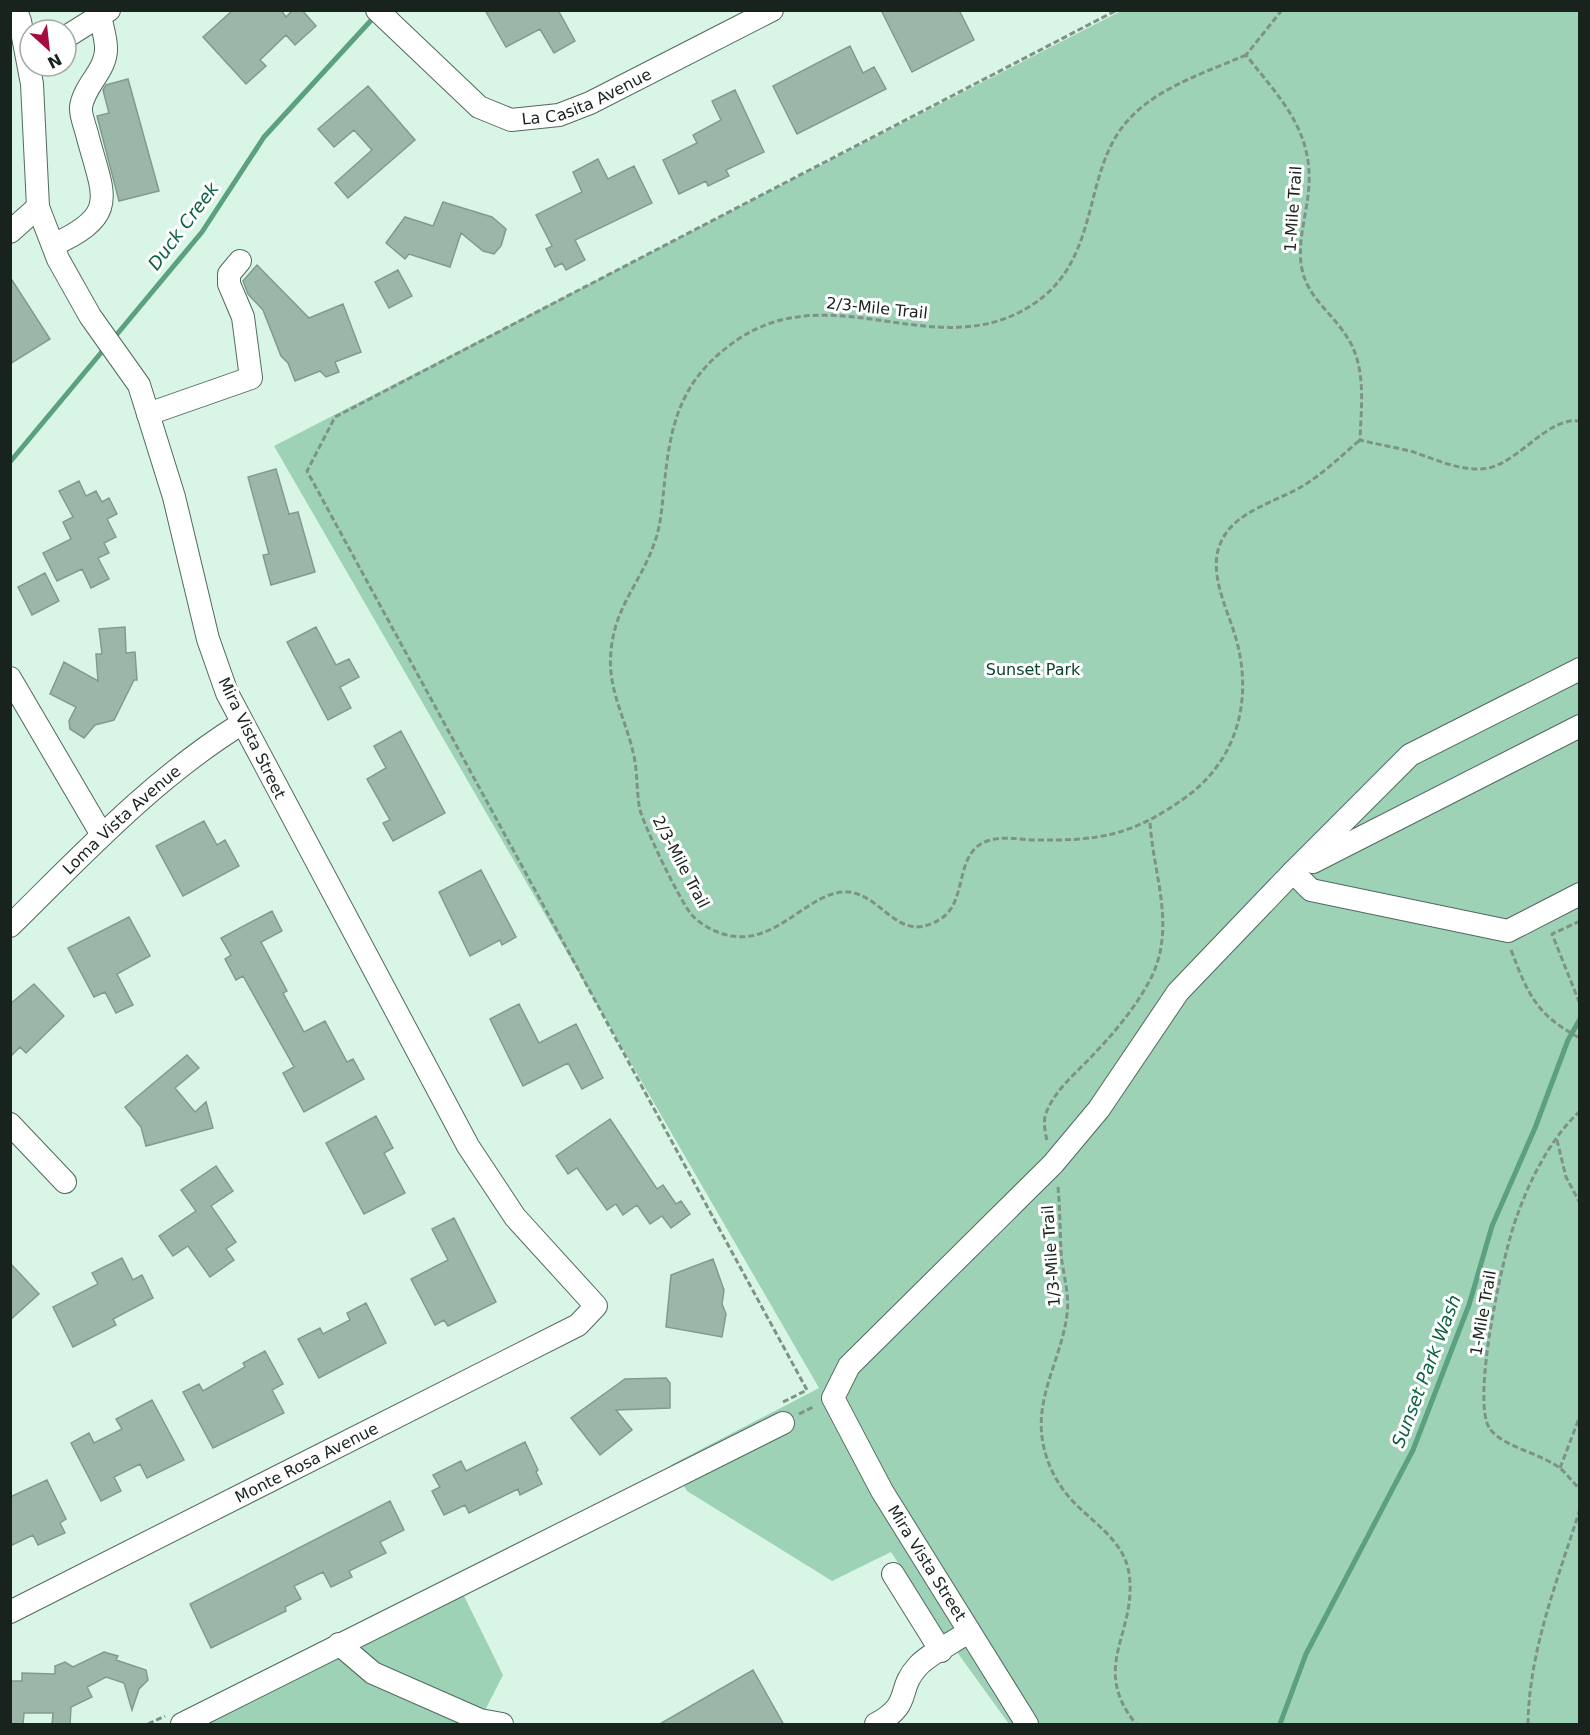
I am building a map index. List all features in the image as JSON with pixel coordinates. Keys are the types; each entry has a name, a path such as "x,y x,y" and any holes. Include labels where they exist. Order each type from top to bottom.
{"street":[{"name":"La Casita Avenue","path":"377,10 448,81 479,107 511,120 559,114 590,103 762,13"},
{"path":"53,245 85,228 100,210 102,194 81,107 89,87 103,65 107,49 105,13 78,30"},
{"name":"Mira Vista Street","path":"36,78 38,207 53,245 90,316 139,385 174,497 208,639 227,693 241,724 468,1146 515,1217 596,1305"},
{"path":"10,232 38,207"},
{"path":"148,414 251,378 243,317 230,284 229,274 240,261"},
{"path":"833,1398 849,1366 1053,1164 1099,1109 1178,992 1410,755 1580,669"},
{"path":"10,678 102,835"},
{"name":"Loma Vista Avenue","path":"10,926 102,835 215,740 241,724"},
{"path":"1293,872 1580,726"},
{"path":"1293,872 1311,890 1508,931 1580,894"},
{"path":"10,1124 65,1182"},
{"name":"Monte Rosa Avenue","path":"10,1612 578,1325 596,1305"},
{"name":"Mira Vista Street","path":"833,1398 882,1491 1027,1725"},
{"path":"178,1718 339,1644 779,1414"},
{"path":"893,1574 941,1651"},
{"path":"876,1725 891,1716 903,1703 906,1684 919,1665 969,1631"},
{"path":"339,1644 373,1673 480,1720 502,1725"}],"path":[{"path":"779,1414 807,1390 307,471 334,417 1117,10"},
{"path":"1246,56 1282,10"},
{"name":"1-Mile Trail","path":"1246,56 1295,117 1301,131 1308,160 1309,188 1301,268 1316,298 1353,347 1362,391 1360,440"},
{"name":"2/3-Mile Trail","path":"1246,56 1146,103 1128,118 1114,140 1104,165 1072,265 1055,287 1030,307 995,323 968,328 938,327 854,315 815,314 789,317 762,326 732,342 698,373 680,404 671,431 660,524 654,546 620,607 610,657 614,698 634,756 641,813 691,914 708,927 730,936 760,934 827,896 848,892 859,895 891,918 908,926 930,925 951,910 969,855 978,845 1006,837 1091,838 1118,834 1150,822 1204,782 1225,756 1238,727 1244,697 1243,669 1223,600 1216,562 1224,536 1232,525 1252,512 1303,486 1360,440"},
{"path":"1360,440 1454,466 1483,470 1508,459 1558,425 1580,421"},
{"name":"1/3-Mile Trail","path":"1136,1725 1116,1694 1114,1678 1130,1595 1128,1569 1114,1541 1065,1493 1047,1460 1042,1441 1041,1418 1046,1387 1067,1313 1057,1178 1045,1135 1044,1116 1059,1091 1120,1024 1153,974 1160,951 1162,894 1151,843 1150,822"},
{"path":"1580,921 1552,934 1580,1004"},
{"path":"1509,945 1527,992 1546,1018 1580,1038"},
{"name":"1-Mile Trail","path":"1580,1111 1568,1122 1534,1175 1508,1244 1482,1386 1483,1411 1489,1428 1498,1436 1560,1468 1580,1489"},
{"path":"1557,1139 1566,1177 1580,1203"},
{"path":"779,1414 833,1398"},
{"path":"1560,1468 1580,1416"},
{"path":"1528,1725 1529,1698 1540,1634 1580,1509"},
{"path":"148,1725 178,1718"}],"green space":[{"name":"Sunset Park","path":"1121,11 1579,11 1579,1724 1009,1724 944,1634 891,1552 832,1581 687,1491 671,1465 819,1388 274,446"},
{"path":"463,1594 503,1675 478,1724 204,1724"}],"building":[{"path":"233,10 281,10 286,17 293,10 302,10 316,26 295,45 286,35 260,60 266,66 246,84 203,37"},
{"path":"485,10 558,10 575,41 554,53 540,29 506,47"},
{"path":"881,10 959,10 974,40 912,72"},
{"path":"850,46 863,73 874,67 886,89 797,134 773,86"},
{"path":"128,79 159,191 119,201 97,116 109,113 103,90 106,85"},
{"path":"368,86 415,140 348,198 335,183 372,150 354,130 334,147 318,129"},
{"path":"735,90 764,152 726,170 729,176 708,186 706,181 679,194 663,160 697,143 693,135 721,120 712,101"},
{"path":"598,159 608,179 634,166 652,203 575,240 585,260 566,270 562,263 555,267 546,249 552,246 536,215 582,192 573,172"},
{"path":"443,202 492,217 506,229 501,246 494,254 483,251 461,233 450,267 409,254 405,259 386,243 405,217 433,226"},
{"path":"257,265 309,318 343,304 361,352 335,362 339,372 326,377 320,371 295,381 288,363 281,356 263,310 248,294 243,281"},
{"path":"398,270 412,296 389,308 375,282"},
{"path":"10,277 50,339 10,364"},
{"path":"276,469 289,514 298,512 315,572 271,585 263,555 269,554 248,477"},
{"path":"79,481 86,496 96,491 102,502 109,498 117,514 107,519 116,537 104,543 109,553 98,558 109,579 91,588 82,569 57,581 43,553 71,539 63,522 73,517 59,491"},
{"path":"45,573 59,601 32,615 18,587"},
{"path":"125,627 126,653 135,652 137,680 134,680 114,720 95,725 84,738 70,729 69,721 76,707 50,694 64,662 98,681 96,654 102,654 99,629"},
{"path":"316,627 336,665 349,659 359,677 340,687 351,708 328,720 287,642"},
{"path":"401,731 445,813 393,841 383,823 390,820 367,779 386,768 374,746"},
{"path":"204,821 217,845 225,840 239,866 183,896 156,846"},
{"path":"481,870 516,937 502,945 500,940 470,956 439,892"},
{"path":"272,911 282,931 261,942 287,991 283,993 304,1032 325,1021 347,1062 353,1059 364,1079 304,1112 283,1073 294,1067 243,976 236,980 225,959 231,955 221,938"},
{"path":"129,917 150,956 117,974 133,1005 116,1013 105,992 94,997 68,948"},
{"path":"34,984 64,1016 26,1053 20,1047 10,1057 10,1004"},
{"path":"519,1004 539,1043 576,1024 603,1078 582,1089 568,1063 523,1086 490,1019"},
{"path":"187,1055 199,1068 175,1088 195,1112 206,1102 213,1128 146,1146 141,1127 125,1107"},
{"path":"376,1116 393,1148 384,1153 405,1193 364,1214 326,1143"},
{"path":"610,1119 657,1189 663,1185 676,1204 681,1201 690,1214 671,1228 662,1216 650,1224 637,1205 623,1215 616,1204 607,1210 577,1168 568,1174 556,1156"},
{"path":"216,1166 233,1191 211,1206 236,1242 226,1249 234,1260 210,1277 188,1246 173,1256 159,1236 196,1211 181,1190"},
{"path":"454,1218 496,1302 448,1326 444,1320 435,1325 411,1279 448,1260 432,1229"},
{"path":"122,1258 133,1280 142,1275 153,1298 113,1319 116,1325 73,1347 53,1307 98,1284 92,1273"},
{"path":"713,1259 724,1290 722,1304 726,1314 722,1337 666,1327 671,1275"},
{"path":"10,1263 39,1294 10,1320"},
{"path":"366,1303 386,1343 319,1378 298,1339 320,1328 323,1334 350,1320 347,1313"},
{"path":"265,1351 283,1384 272,1390 284,1413 213,1448 183,1392 199,1384 203,1391 245,1367 243,1363"},
{"path":"666,1378 670,1383 670,1408 616,1410 632,1430 600,1455 571,1418 625,1379"},
{"path":"152,1400 184,1460 147,1478 140,1464 114,1477 121,1491 101,1501 71,1443 89,1433 94,1443 122,1429 116,1419"},
{"path":"525,1442 542,1484 520,1495 518,1489 469,1513 465,1505 444,1515 432,1491 440,1487 433,1475 461,1461 466,1471"},
{"path":"47,1480 66,1519 60,1523 65,1533 38,1545 33,1535 10,1546 10,1497"},
{"path":"390,1501 404,1530 380,1542 386,1553 349,1571 352,1577 331,1587 323,1572 294,1586 301,1599 285,1607 286,1611 211,1648 190,1604"},
{"path":"104,1652 118,1656 116,1660 146,1670 148,1680 139,1689 132,1710 124,1683 106,1677 87,1687 92,1697 71,1707 70,1725 52,1725 53,1713 24,1713 23,1725 10,1725 10,1681 22,1681 22,1673 55,1674 55,1666 65,1662 73,1667"},
{"path":"753,1670 784,1725 658,1725"}],"waterway":[{"name":"Duck Creek","path":"113,339 202,232 264,137 375,16"},
{"name":"Duck Creek","path":"10,462 105,348"},
{"name":"Sunset Park Wash","path":"1280,1724 1306,1654 1413,1450 1469,1305 1492,1226 1535,1128 1568,1040 1580,1019"}]}
